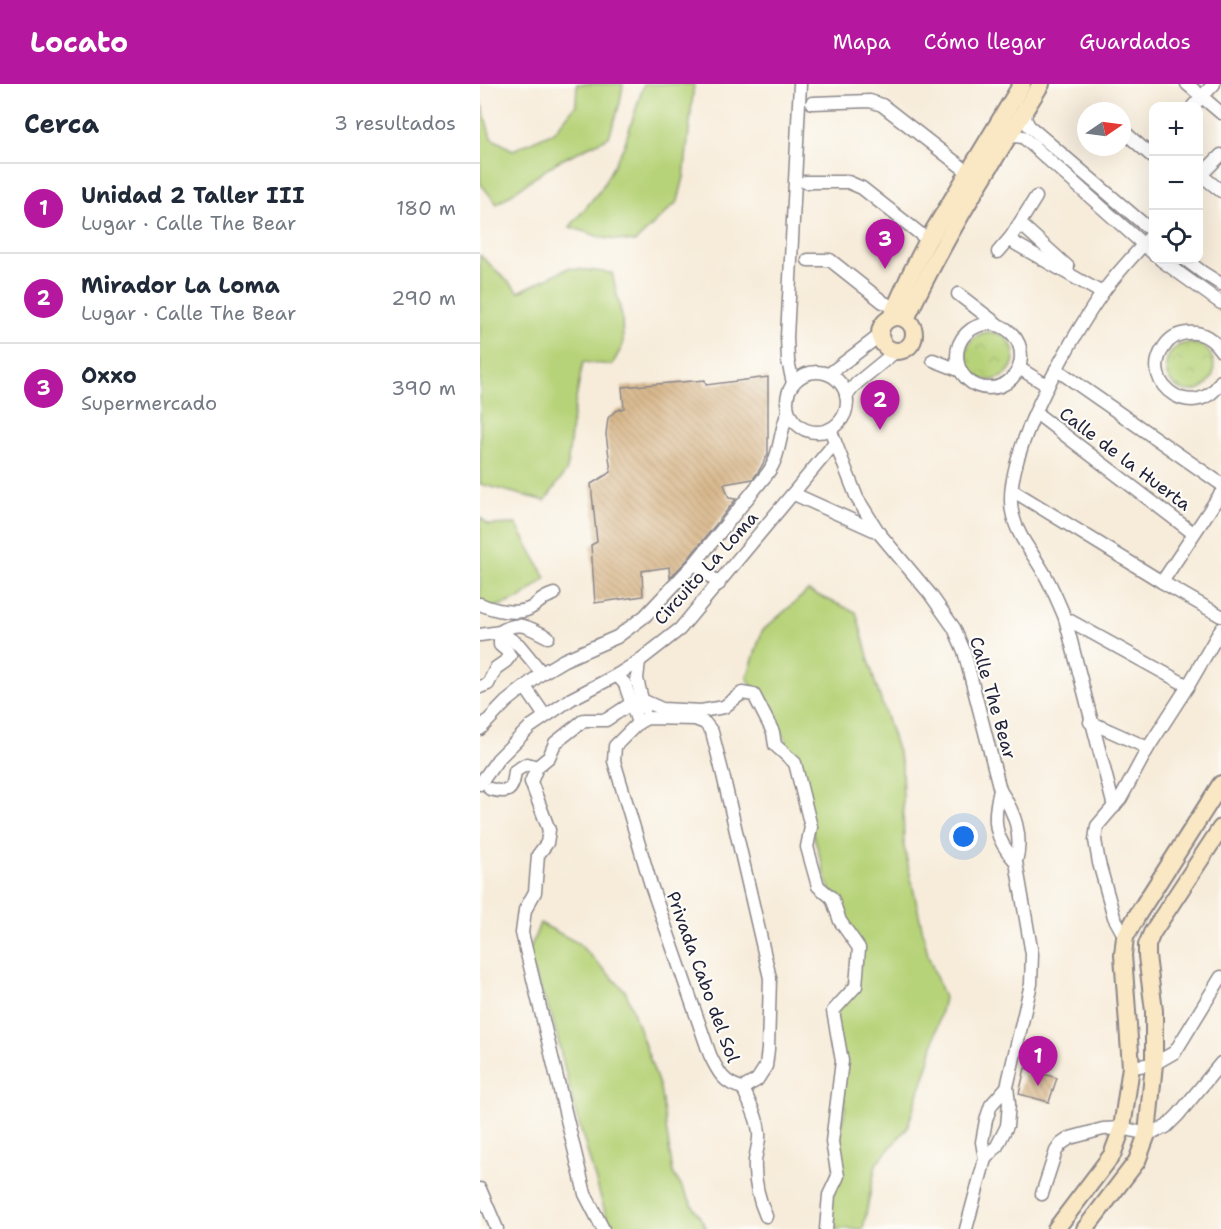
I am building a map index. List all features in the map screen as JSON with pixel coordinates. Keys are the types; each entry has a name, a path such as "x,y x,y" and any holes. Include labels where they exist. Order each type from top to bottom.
{"street":[{"path":"793,383 810,372 829,374 840,383 846,396 847,406 838,424 818,432 805,430 795,423 788,412 787,400 793,383 788,361 787,337 800,84"},
{"path":"808,260 830,260 897,315 911,324 914,332 913,340 903,351 895,352 884,347 879,336 880,328 884,321 897,315 921,285 968,172 1022,84"},
{"path":"897,315 928,240 946,225 1007,139 1041,84"},
{"path":"1187,84 1221,113"},
{"path":"1197,102 1214,84"},
{"path":"812,104 870,101 882,105 968,172"},
{"path":"1027,107 1025,118 1029,126 1149,229"},
{"path":"1007,139 1015,136 1023,137 1149,250"},
{"path":"1131,138 1152,156"},
{"path":"1203,174 1221,155"},
{"path":"1203,179 1221,192"},
{"path":"805,182 848,182 862,188 928,240"},
{"path":"998,252 1036,197"},
{"path":"1014,232 1025,228 1084,282 1102,293"},
{"path":"1114,807 1090,722 1065,618 1042,569 1023,541 1012,515 1012,489 1015,467 1056,369 1102,293 1149,238"},
{"path":"1167,264 1221,303"},
{"path":"1191,264 1221,284"},
{"path":"933,360 961,371 968,379 986,387 996,387 1005,383 1018,368 1021,357 1020,346 1015,336 958,294"},
{"path":"961,371 958,351 967,333 975,327 997,324"},
{"path":"1220,386 1209,395 1198,399 1175,396 1167,390 1160,379 1157,363 1164,345 1182,333 1204,335 1221,351"},
{"path":"829,374 879,336"},
{"path":"846,396 857,383 895,352"},
{"path":"1018,368 1048,386"},
{"path":"1056,369 1221,484"},
{"name":"Circuito La Loma","path":"547,670 617,637 645,616 694,563 773,466 777,459 782,426 788,412"},
{"name":"Calle de la Huerta","path":"1036,413 1192,533"},
{"name":"Calle The Bear","path":"830,429 857,498 879,533 930,594 954,628 964,651 1000,790 1011,807 1017,825 1020,847 1016,862 1032,954 1031,984 1007,1087 1009,1104 1007,1126 997,1146 986,1159 966,1229"},
{"name":"Circuito La Loma","path":"545,716 570,699 639,661 680,629 834,444"},
{"path":"1012,489 1221,616"},
{"path":"1162,582 1192,533 1221,493"},
{"name":"Calle The Bear","path":"794,494 879,533"},
{"path":"694,563 718,584"},
{"path":"480,604 490,609 516,611 529,609 542,597 554,594"},
{"path":"480,687 488,684 496,668 510,656 500,645 505,629 516,611"},
{"path":"1065,618 1188,686"},
{"path":"480,635 519,624 548,637"},
{"path":"480,729 506,702 547,670 505,629"},
{"path":"1125,937 1114,917 1095,840 1097,825 1121,798 1148,748 1221,629"},
{"path":"637,702 639,661"},
{"path":"616,675 637,702 643,720"},
{"path":"525,687 545,716 530,727 498,759 485,787 503,793 514,783 515,771 527,764 537,767"},
{"path":"603,1229 585,1194 522,933 525,910 535,892 538,855 547,843 549,830 531,782 537,767 549,757 555,743 584,720 606,720 637,702 662,709 701,711 724,707 741,693 754,696 773,732 775,746 795,763 811,827 807,847 818,886 832,898 840,921 859,948 856,986 833,1011 842,1061 832,1142 838,1176 829,1195 826,1229"},
{"name":"Privada Cabo del Sol","path":"695,719 705,723 712,732 770,978 766,1066 756,1080 743,1088 732,1086 719,1076 710,1056 651,885 614,760 615,746 643,720 695,719"},
{"path":"1090,722 1148,748"},
{"path":"1056,1229 1112,1155 1122,1128 1131,1067 1123,955 1125,937 1221,784"},
{"name":"Calle The Bear","path":"1000,790 994,811 996,831 1005,850 1016,862"},
{"path":"1085,1229 1137,1161 1147,1134 1154,1064 1154,1011 1147,945 1152,933 1221,828"},
{"path":"1131,1067 1154,1064 1175,1052 1221,977"},
{"path":"1042,1194 1056,1151 1070,1138 1103,1129 1122,1128 1147,1134 1166,1127 1221,1064"},
{"name":"Calle The Bear","path":"986,1159 982,1142 986,1120 991,1106 1007,1087"},
{"path":"743,1088 757,1119 759,1135 755,1161 756,1183 759,1200 766,1216"},
{"path":"480,1189 495,1227"}],"green space":[{"path":"577,84 623,84 620,103 609,137 557,162 497,204 480,183 480,99 491,138 513,150 554,132 576,105"},
{"path":"644,84 694,84 684,177 678,201 635,242 603,238 570,227 601,189 624,146"},
{"path":"480,255 519,292 568,268 612,273 622,317 623,345 612,365 583,362 573,415 567,470 545,501 480,484"},
{"path":"990,332 1007,339 1014,356 1007,373 990,380 973,373 966,356 973,339"},
{"path":"1185,343 1195,343 1210,353 1214,367 1210,381 1204,387 1195,391 1185,391 1170,381 1166,372 1166,362 1176,347"},
{"path":"480,517 489,525 516,524 546,578 521,598 490,609 480,600"},
{"path":"808,591 856,612 874,679 902,765 904,847 928,955 944,998 929,1062 907,1128 876,1164 863,1229 828,1229 829,1195 845,1109 835,1020 858,955 832,898 785,738 747,678 762,631"},
{"path":"540,923 578,943 626,992 660,1088 673,1173 707,1229 610,1229 574,1107 553,1020 527,957"}],"building":[{"path":"768,377 768,454 753,479 724,484 729,498 736,499 670,578 669,567 642,571 643,596 595,603 591,545 597,542 591,484 611,472 606,434 608,418 615,411 624,408 622,387 705,380 706,385"},
{"path":"1025,1068 1057,1078 1049,1102 1019,1094"}],"place":[{"name":"Oxxo","path":"885,269"},
{"name":"Mirador La Loma","path":"880,430"},
{"name":"Unidad 2 Taller III","path":"1038,1086"}]}
